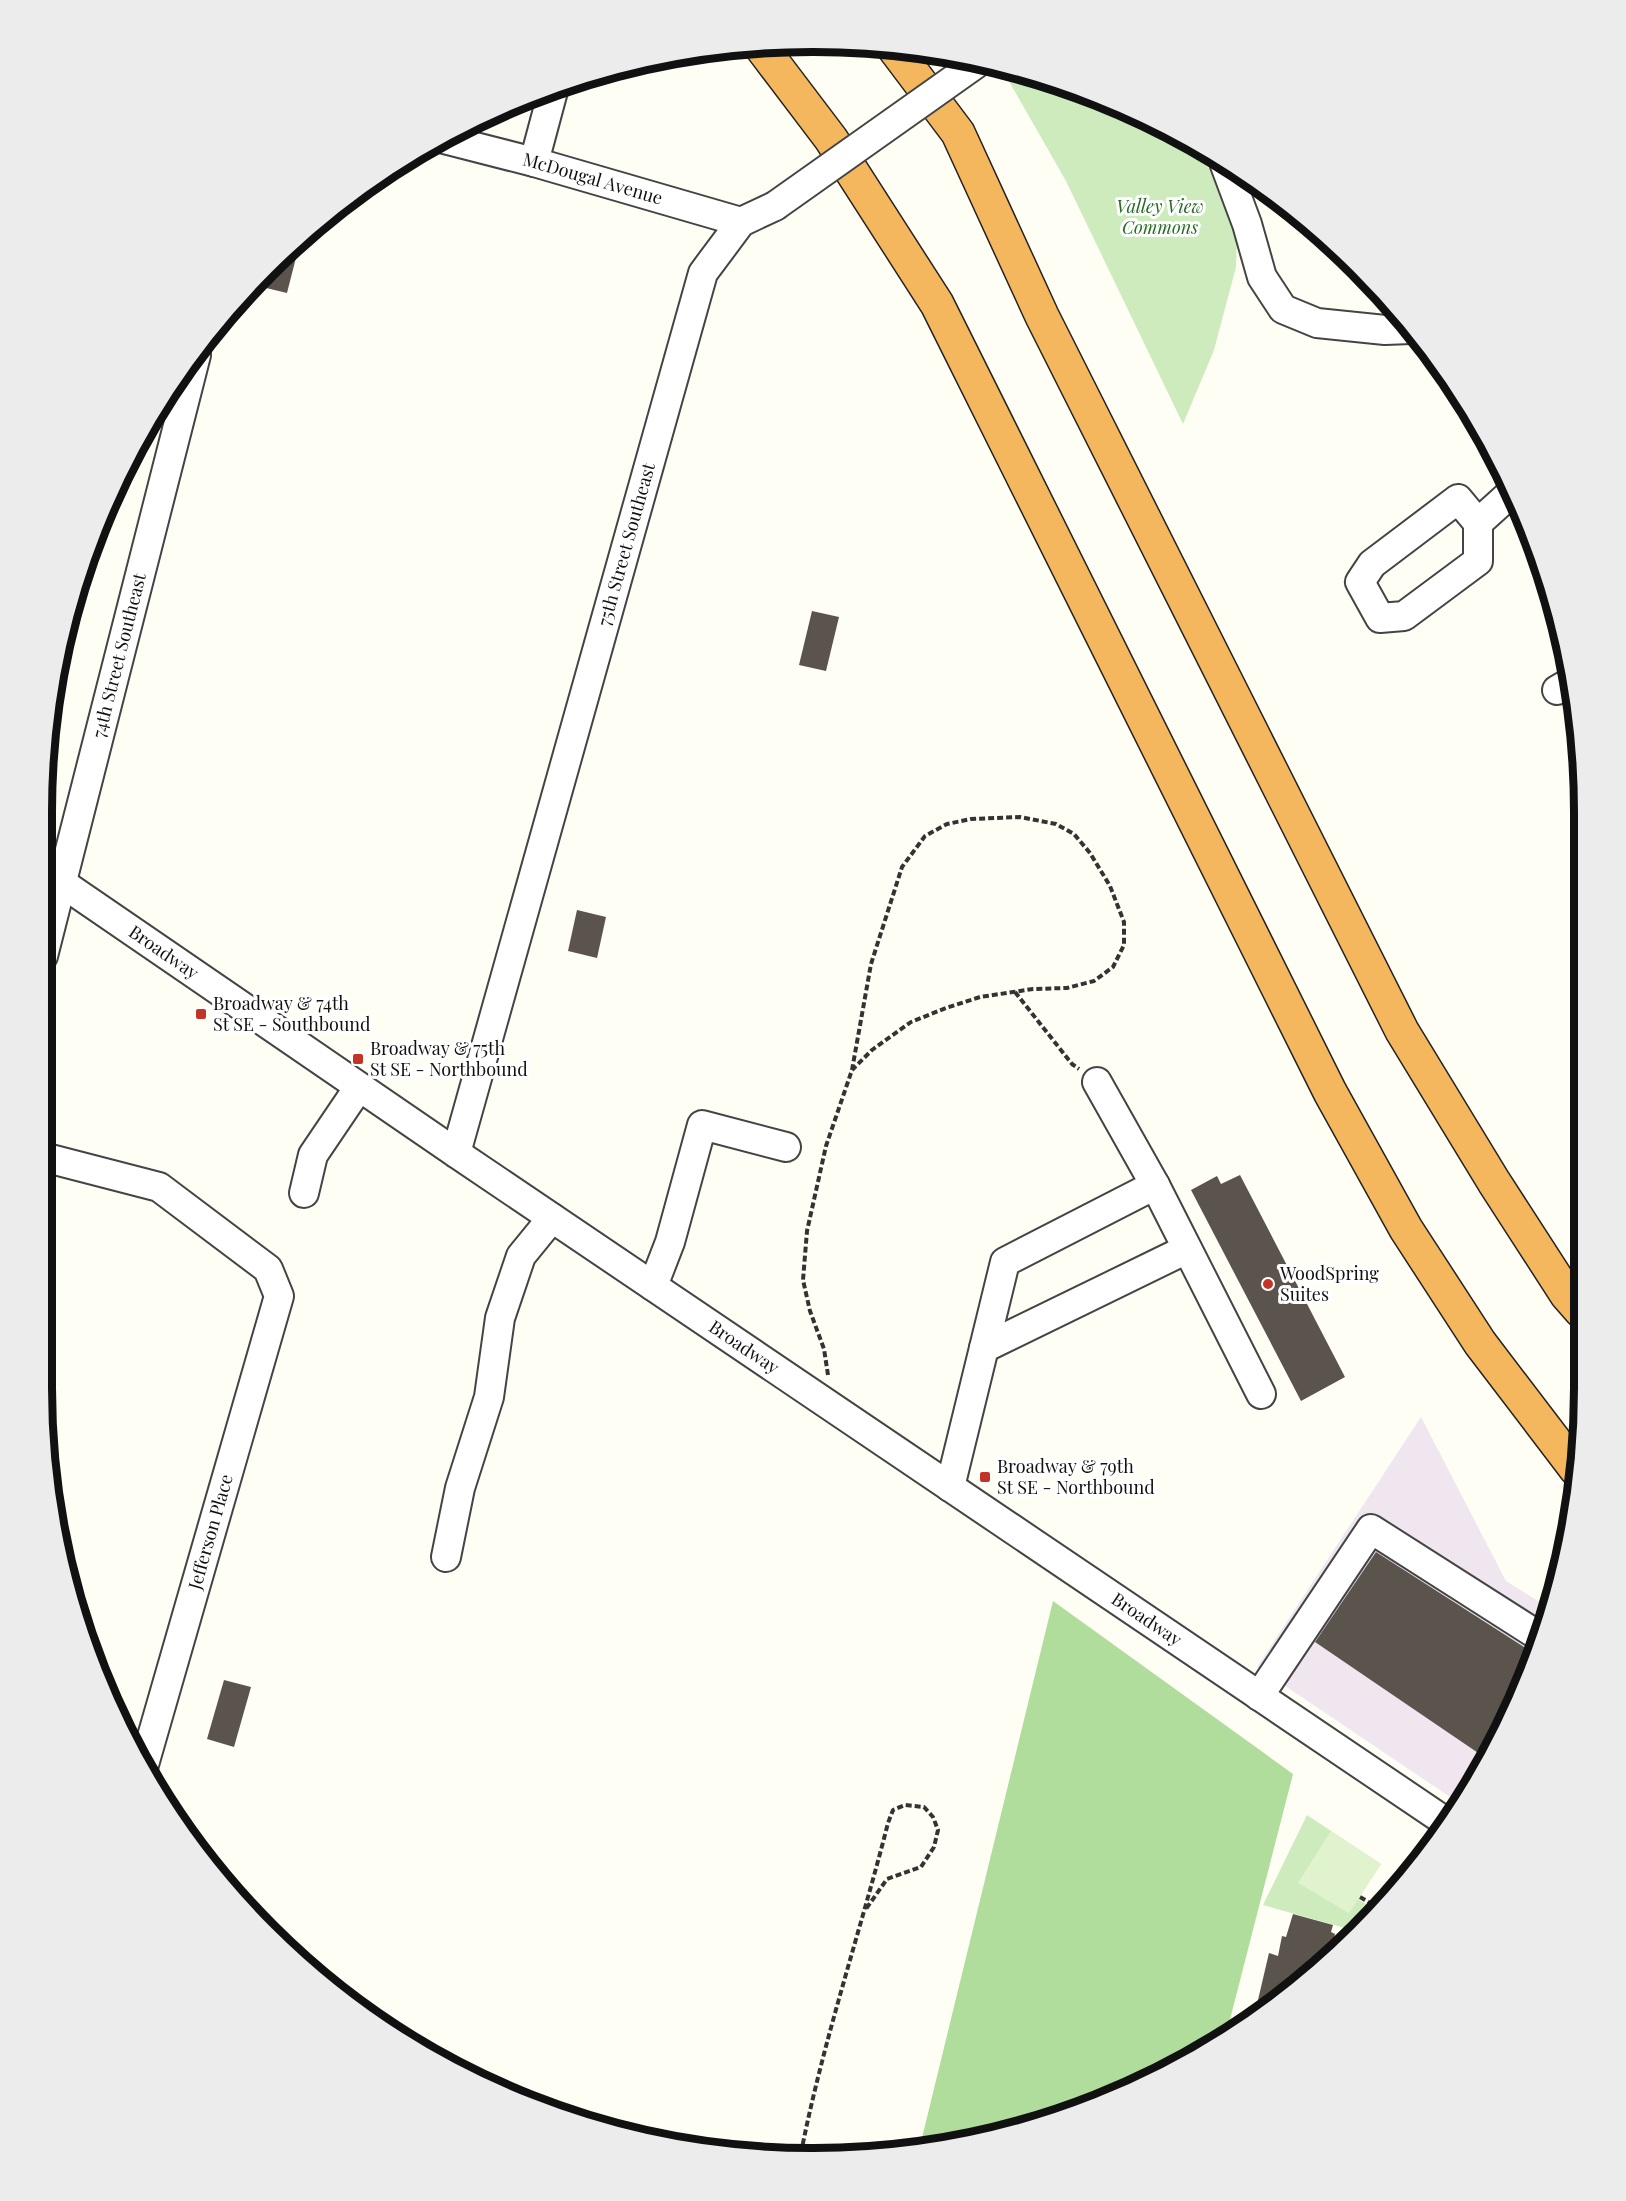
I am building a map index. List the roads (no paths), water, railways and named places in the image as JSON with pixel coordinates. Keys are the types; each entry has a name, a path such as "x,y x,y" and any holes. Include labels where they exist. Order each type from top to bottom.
{"highway":[{"path":"766,54 831,139 937,304 1330,1092 1406,1229 1480,1342 1570,1461"},
{"path":"901,58 958,133 1042,316 1402,1031 1494,1182 1574,1303"}],"street":[{"name":"75th Street Southeast","path":"456,1153 703,273 741,222 775,206 969,69"},
{"path":"534,162 551,100"},
{"name":"McDougal Avenue","path":"456,142 534,162 741,222"},
{"path":"1229,177 1247,224 1262,277 1283,309 1317,323 1385,330 1398,328"},
{"name":"74th Street Southeast","path":"53,877 190,378"},
{"path":"1478,523 1505,499"},
{"name":"Broadway","path":"53,877 456,1153 1440,1818"},
{"path":"1097,1082 1155,1185 1261,1394"},
{"path":"304,1193 313,1155 359,1087"},
{"path":"653,1286 670,1242 702,1125 786,1147"},
{"name":"Jefferson Place","path":"52,1159 159,1187 268,1269 279,1296 147,1754"},
{"path":"950,1487 1005,1262 1155,1185"},
{"path":"446,1557 460,1488 489,1397 500,1318 521,1257 552,1218"},
{"path":"984,1348 1187,1249"},
{"path":"1259,1696 1371,1529 1533,1632"}],"place":[{"name":"Broadway & 74th St SE - Southbound","path":"201,1014"},
{"name":"Broadway & 75th St SE - Northbound","path":"358,1059"},
{"name":"WoodSpring Suites","path":"1268,1284"},
{"name":"Broadway & 79th St SE - Northbound","path":"985,1477"}],"park label":[{"name":"Valley View Commons","path":"1160,217"}]}
